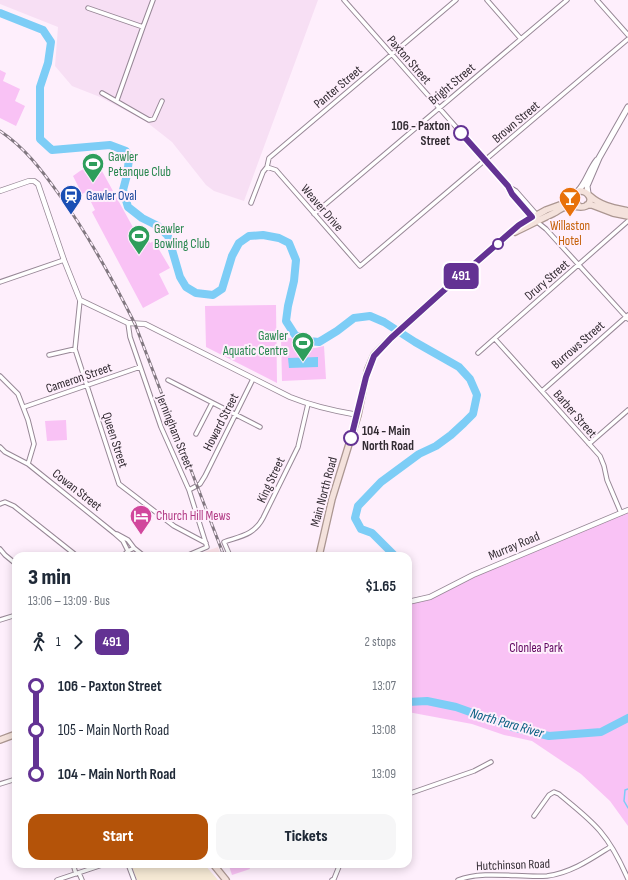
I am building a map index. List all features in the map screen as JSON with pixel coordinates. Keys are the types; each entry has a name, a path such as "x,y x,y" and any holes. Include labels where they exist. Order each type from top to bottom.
{"main road":[{"path":"587,205 590,201 587,186 599,158 628,106"},
{"path":"599,158 592,166 582,187 574,198 575,202 579,206 583,207 592,205 613,213 628,214"},
{"path":"578,192 582,190 589,194 597,202 628,214"},
{"name":"Main North Road","path":"320,552 332,499 358,415 368,369 374,356 391,338 519,225 574,198"},
{"name":"Main North Road","path":"535,218 542,218 563,207 572,205 579,206"},
{"path":"535,218 563,207"},
{"path":"0,740 12,736"},
{"path":"216,868 226,880"}],"street":[{"path":"117,100 153,0"},
{"name":"Panter Street","path":"251,202 263,172 267,167 269,158 456,0"},
{"path":"487,0 521,38"},
{"name":"Bright Street","path":"314,214 567,0"},
{"path":"597,0 628,34"},
{"name":"Paxton Street","path":"346,1 508,186 512,194 627,317"},
{"path":"88,8 143,27"},
{"name":"Brown Street","path":"360,266 486,161 628,39"},
{"path":"102,93 117,100 149,120 156,117 162,101"},
{"name":"Weaver Drive","path":"267,167 276,170 360,266"},
{"path":"0,191 29,181 35,182 39,186 64,260 80,300 128,323 145,324 279,392 308,404 334,411 358,415"},
{"name":"Paxton Street","path":"542,218 546,229"},
{"name":"Drury Street","path":"478,353 628,221"},
{"path":"0,282 64,260"},
{"name":"Queen Street","path":"80,300 75,349 119,484 174,526 206,543"},
{"name":"Burrows Street","path":"542,391 627,317"},
{"name":"Jerningham Street","path":"128,323 130,337 161,427 189,490 208,547 195,552"},
{"name":"Barber Street","path":"495,339 600,456 603,461 607,480 621,513"},
{"path":"49,355 75,349"},
{"name":"Cameron Street","path":"24,407 140,367"},
{"path":"0,376 18,394 24,407 34,444 28,464"},
{"name":"Howard Street","path":"189,490 198,486 203,479 253,379"},
{"path":"168,380 260,427"},
{"path":"196,434 212,403"},
{"name":"King Street","path":"228,552 224,542 249,533 259,526 298,446 308,404"},
{"path":"589,444 628,410"},
{"name":"Cowan Street","path":"0,447 5,452 28,464 114,533 123,541 128,551"},
{"path":"0,504 5,502 14,506 72,552"},
{"name":"Murray Road","path":"412,601 430,597 473,575 628,510"},
{"name":"Cowan Street","path":"114,533 124,536 139,552"},
{"path":"0,548 12,561"},
{"path":"128,551 134,548"},
{"path":"0,620 12,616"},
{"path":"412,793 474,771 491,762"},
{"path":"0,784 12,780"},
{"path":"534,816 549,794 554,792 559,794 600,831 628,879"},
{"name":"Hutchinson Road","path":"458,880 477,876 547,876 567,871 610,847"},
{"path":"75,868 82,880"},
{"path":"57,880 93,868"},
{"path":"130,868 134,880"},
{"path":"332,880 334,879 338,868"}],"shaded area":[{"path":"0,0 318,0 244,201 214,191 206,185 172,142 144,120 100,97 72,86 55,66 58,27 0,4"},
{"path":"218,547 220,552 204,552"},
{"path":"132,868 208,868 218,880 137,880"}],"green space":[{"path":"0,70 6,73 3,81 20,89 15,101 25,106 16,126 0,118"},
{"name":"Gawler Bowling Club","path":"97,162 140,240 140,236 145,233 150,243 154,241 170,268 159,274 169,294 143,308 92,212 95,210 86,192 82,194 73,176"},
{"path":"276,305 277,383 206,347 205,306"},
{"name":"Gawler Aquatic Centre","path":"281,337 291,338 307,347 315,348 324,346 326,379 282,381"},
{"path":"66,420 67,440 47,441 45,421"},
{"name":"Clonlea Park","path":"628,510 628,826 610,801 581,774 532,741 504,735 472,724 412,713 412,602 418,601 449,586"},
{"path":"230,868 250,869 232,875"}],"water":[{"path":"318,357 318,367 289,368 288,358"}],"waterway":[{"name":"North Para River","path":"0,13 43,30 51,42 48,63 40,87 40,139 52,150 110,145 126,151 129,159 123,190 128,207 142,218 158,226 168,236 180,277 186,287 196,293 213,295 222,289 232,256 239,243 249,236 263,235 279,238 289,243 296,260 294,281 286,321 295,335 308,341 319,342 354,318 370,316 384,322 415,342 459,367 470,379 477,395 473,414 451,435 436,446 419,454 381,482 358,506 355,518 361,529 372,533 391,552"},
{"name":"North Para River","path":"412,702 427,701 456,707 512,727 549,736 601,732 628,718"},
{"path":"628,789 625,790 624,801 628,808"}],"railway":[{"path":"0,131 24,151 52,184 89,240 135,324 222,552"}],"bus line":[{"name":"491","path":"351,438 358,415 368,369 374,356 391,338 442,292 519,225 532,217 512,194 508,186 461,133"}],"place":[{"name":"106 - Paxton Street","path":"461,133"},
{"name":"Gawler Petanque Club","path":"93,184"},
{"name":"Gawler Oval","path":"71,216"},
{"name":"Willaston Hotel","path":"570,218"},
{"name":"Gawler Bowling Club","path":"139,256"},
{"name":"Gawler Aquatic Centre","path":"303,362"},
{"name":"104 - Main North Road","path":"351,438"},
{"name":"Church Hill Mews","path":"141,536"}]}
